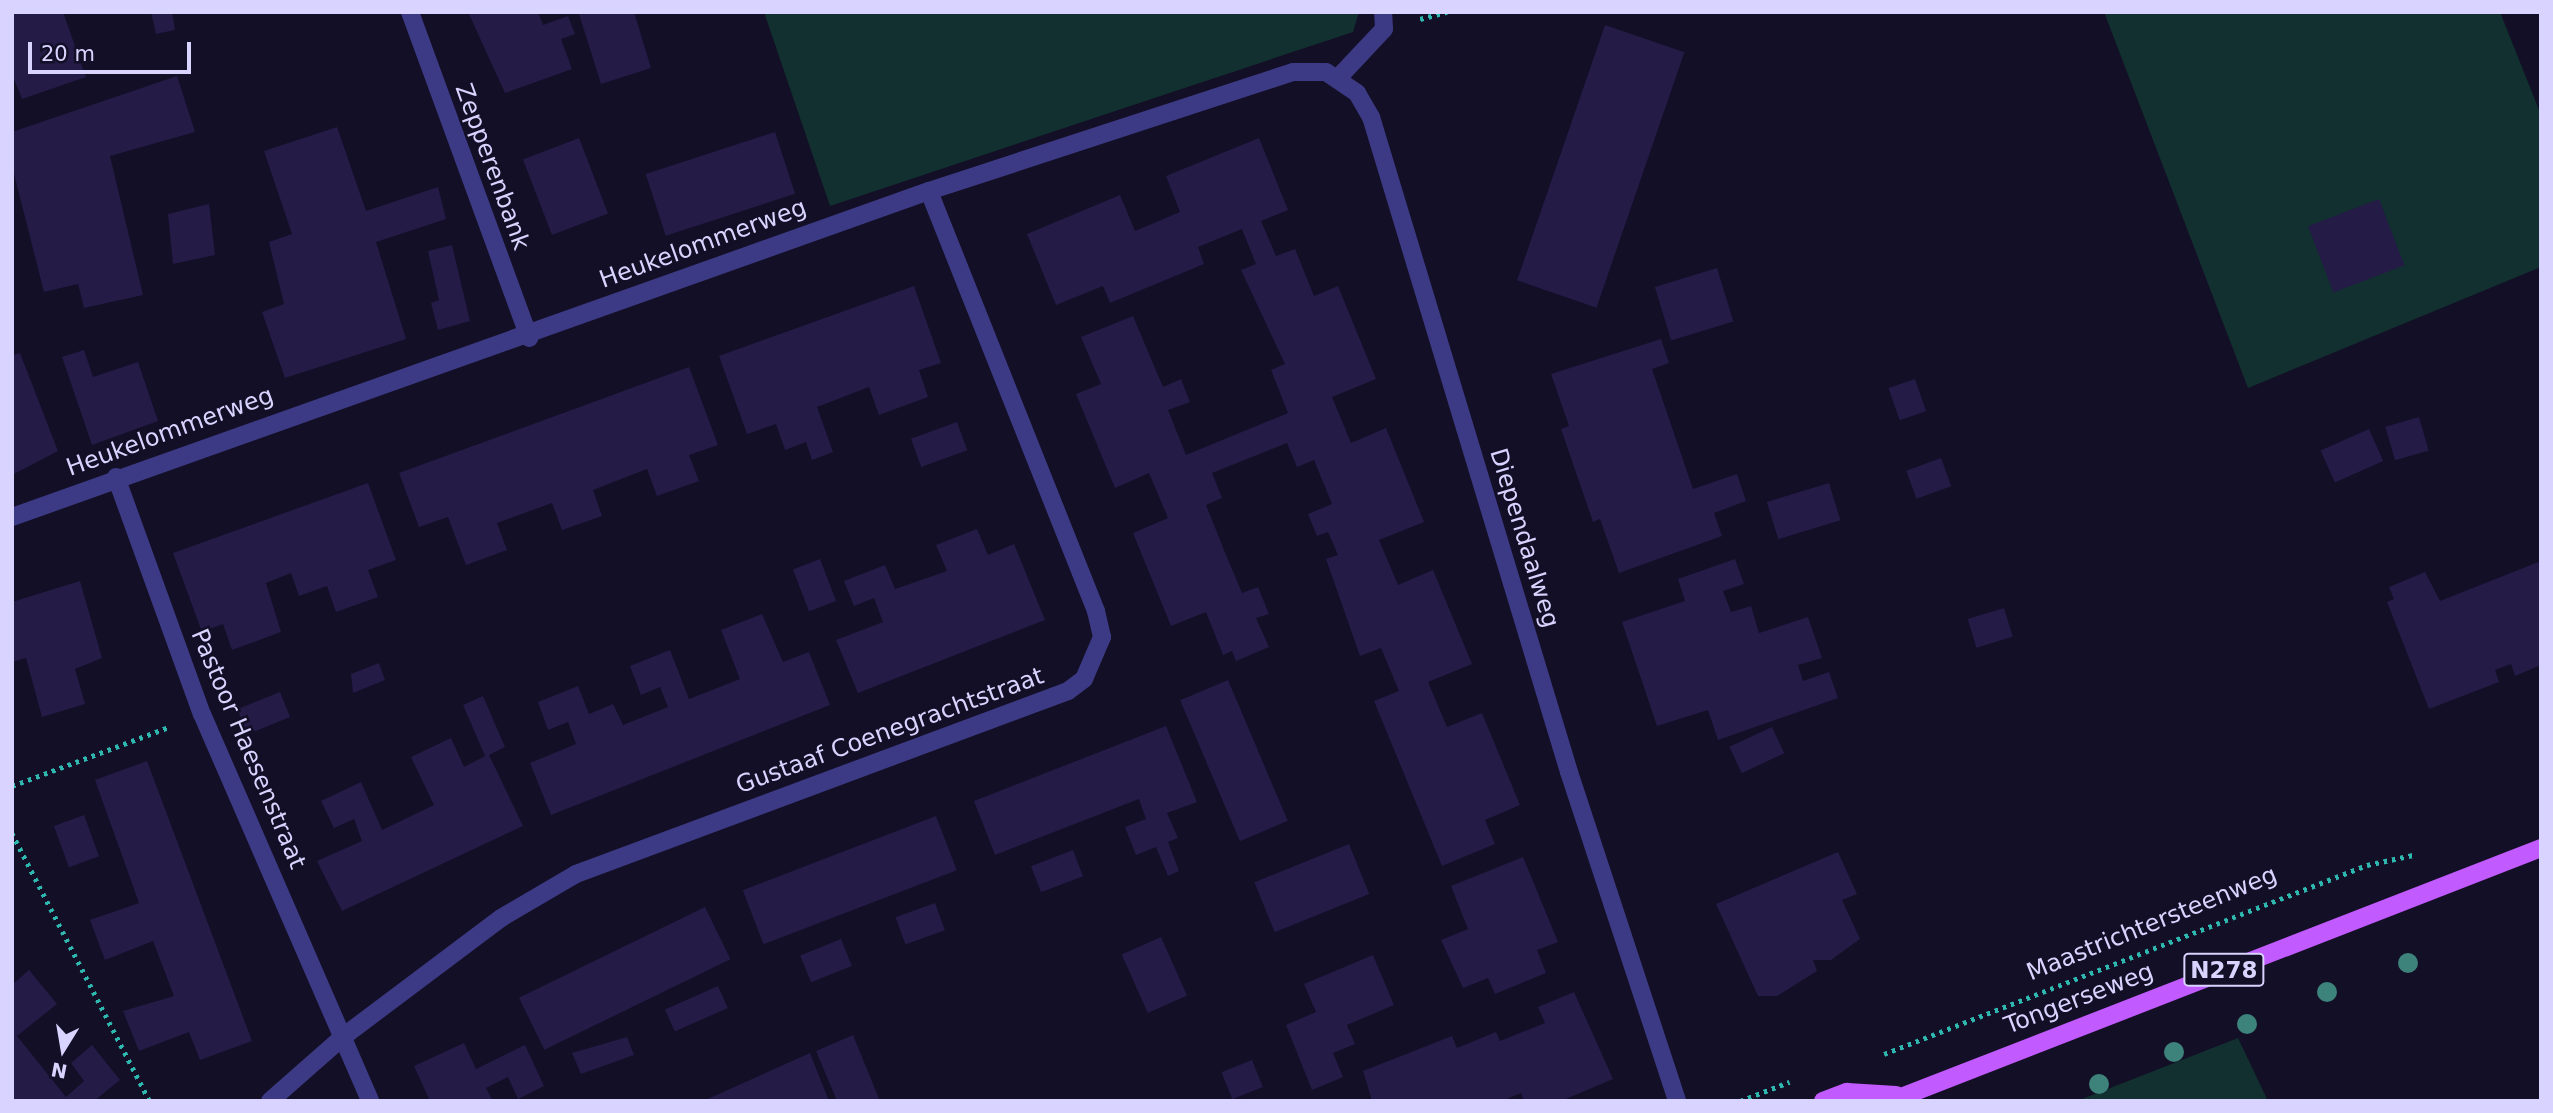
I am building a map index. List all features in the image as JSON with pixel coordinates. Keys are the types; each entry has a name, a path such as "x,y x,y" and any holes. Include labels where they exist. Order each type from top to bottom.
{"main road":[{"name":"Tongerseweg","path":"1894,1098 2541,848"},
{"name":"N278","path":"1823,1101 1847,1092 1894,1098"}],"street":[{"name":"Zepperenbank","path":"410,12 529,338"},
{"path":"1338,78 1384,29 1383,12"},
{"name":"Heukelommerweg","path":"12,517 436,362 529,338 612,298 929,191 1293,72 1314,69 1338,78"},
{"name":"Diependaalweg","path":"1338,78 1371,117 1569,772 1677,1101"},
{"name":"Gustaaf Coenegrachtstraat","path":"270,1101 344,1036 501,919 576,874 1068,691 1084,679 1102,637 1096,611 929,191"},
{"name":"Pastoor Haesenstraat","path":"116,477 202,714 370,1101"}],"path":[{"path":"12,786 202,714"},
{"path":"12,833 150,1101"},
{"name":"Maastrichtersteenweg","path":"1900,1050 2367,865 2425,854"}],"green space":[{"path":"764,12 1359,12 1353,32 830,206"},
{"path":"2104,12 2500,12 2541,115 2541,267 2248,388"},
{"path":"2238,1038 2268,1101 2077,1101"}],"building":[{"path":"12,12 63,12 86,77 22,99 12,74"},
{"path":"151,12 172,12 175,30 156,34"},
{"path":"468,12 538,12 543,25 568,16 575,34 561,39 572,69 505,93"},
{"path":"634,12 651,68 601,84 579,14"},
{"path":"1605,25 1684,52 1597,308 1517,280"},
{"path":"177,76 195,132 110,156 143,295 84,308 78,284 44,292 12,166 12,132"},
{"path":"337,127 366,211 438,187 446,219 376,242 406,339 285,378 262,312 284,304 269,242 292,234 264,151"},
{"path":"775,132 795,194 666,236 646,174"},
{"path":"579,138 608,214 552,235 523,160"},
{"path":"1259,138 1288,210 1261,221 1276,256 1295,249 1314,296 1338,286 1376,379 1332,397 1351,443 1386,428 1424,522 1379,540 1398,585 1433,570 1472,664 1428,682 1447,727 1482,713 1520,805 1485,820 1495,844 1442,866 1374,701 1399,691 1381,648 1360,656 1326,559 1338,555 1328,532 1317,536 1308,514 1332,504 1314,460 1297,467 1287,443 1212,473 1222,498 1206,505 1224,550 1242,593 1258,587 1269,614 1256,618 1269,647 1236,661 1232,651 1223,655 1206,612 1171,626 1133,533 1168,518 1149,473 1115,488 1076,394 1101,384 1081,337 1133,316 1163,387 1181,379 1190,402 1168,410 1186,455 1288,413 1271,370 1285,364 1241,270 1256,264 1242,229 1198,247 1204,264 1110,303 1103,286 1056,305 1027,234 1120,195 1135,231 1180,212 1166,176"},
{"path":"2379,199 2404,265 2333,293 2308,226"},
{"path":"209,204 215,255 173,264 168,214"},
{"path":"452,245 470,321 438,330 431,303 439,300 428,251"},
{"path":"1717,268 1733,322 1671,341 1655,287"},
{"path":"914,286 941,363 919,370 928,397 879,415 869,387 817,407 833,452 812,460 806,442 785,450 776,424 747,434 719,356"},
{"path":"1661,339 1669,363 1652,369 1693,489 1737,474 1746,501 1714,513 1722,536 1619,573 1600,519 1593,522 1561,429 1569,426 1551,374"},
{"path":"84,350 93,377 138,362 158,421 92,445 62,357"},
{"path":"20,353 58,451 12,475 12,355"},
{"path":"689,367 718,445 689,455 699,481 657,496 647,469 593,490 602,516 562,530 552,503 497,523 507,550 466,565 448,517 419,527 399,473"},
{"path":"1915,379 1926,411 1900,420 1889,388"},
{"path":"2419,417 2429,451 2395,460 2385,427"},
{"path":"957,422 967,450 921,467 911,439"},
{"path":"2369,429 2383,461 2335,483 2321,451"},
{"path":"1941,458 1951,486 1916,499 1906,471"},
{"path":"368,483 396,560 368,570 378,597 336,612 327,586 299,596 291,573 266,583 281,632 232,650 223,624 202,632 173,553"},
{"path":"1829,483 1840,520 1778,539 1767,502"},
{"path":"977,529 988,555 1014,544 1045,620 858,693 836,640 883,622 874,598 854,606 844,581 885,565 895,589 947,571 936,545"},
{"path":"820,559 836,601 809,611 793,569"},
{"path":"1735,559 1744,584 1723,591 1731,612 1751,606 1759,633 1808,617 1822,658 1798,665 1803,681 1829,672 1838,698 1718,740 1708,710 1657,726 1622,622 1685,601 1678,579"},
{"path":"2541,561 2541,665 2515,676 2511,664 2495,670 2499,682 2429,709 2387,602 2394,599 2389,587 2425,572 2440,601"},
{"path":"80,581 102,658 75,669 85,704 42,717 26,658 12,662 12,602"},
{"path":"2004,608 2013,637 1976,648 1968,619"},
{"path":"762,614 783,662 809,652 830,705 551,815 530,763 576,744 568,722 548,730 538,702 578,686 589,714 613,704 623,725 668,707 660,687 641,695 630,666 670,650 689,699 740,679 721,630"},
{"path":"379,663 385,680 353,693 351,674"},
{"path":"1228,680 1288,821 1240,841 1180,700"},
{"path":"280,692 290,717 247,734 237,709"},
{"path":"483,696 505,747 489,755 523,826 342,911 317,861 362,841 354,819 334,828 321,801 361,782 382,830 434,805 411,757 451,738 464,767 485,756 463,705"},
{"path":"1166,726 1197,802 1167,813 1178,838 1168,842 1179,871 1168,876 1156,847 1136,855 1125,827 1146,819 1139,799 995,855 974,801"},
{"path":"1772,727 1784,753 1742,773 1729,747"},
{"path":"147,761 252,1041 200,1060 189,1032 139,1051 123,1011 174,996 153,941 105,960 90,920 139,903 95,780"},
{"path":"84,815 99,856 69,867 54,826"},
{"path":"936,816 957,870 764,944 743,890"},
{"path":"1349,844 1369,894 1275,932 1254,882"},
{"path":"1073,850 1083,876 1041,892 1031,866"},
{"path":"1838,852 1857,894 1842,900 1860,939 1831,960 1813,960 1817,971 1777,996 1758,996 1716,904"},
{"path":"1523,857 1558,942 1537,950 1546,973 1495,994 1488,978 1463,988 1441,940 1468,929 1451,886"},
{"path":"935,903 945,930 905,945 896,917"},
{"path":"705,907 730,959 544,1050 519,998"},
{"path":"1161,937 1187,995 1148,1013 1122,954"},
{"path":"841,939 852,966 811,982 800,955"},
{"path":"1373,955 1394,1005 1347,1025 1355,1044 1333,1053 1343,1077 1312,1090 1286,1025 1316,1012 1304,984"},
{"path":"29,970 57,1004 17,1036 66,1097 84,1081 71,1063 92,1045 120,1080 94,1101 12,1101 12,985"},
{"path":"718,986 728,1008 675,1032 665,1010"},
{"path":"1574,992 1613,1079 1561,1101 1524,1101 1521,1093 1502,1101 1372,1101 1363,1071 1452,1036 1457,1048 1496,1032 1500,1041 1545,1023 1538,1007"},
{"path":"853,1035 880,1101 837,1101 816,1051"},
{"path":"627,1037 634,1055 581,1074 572,1053"},
{"path":"464,1043 476,1069 525,1045 544,1086 518,1099 508,1077 486,1088 493,1101 430,1101 414,1066"},
{"path":"810,1053 829,1101 703,1101"},
{"path":"1252,1060 1263,1087 1232,1099 1221,1072"}]}
